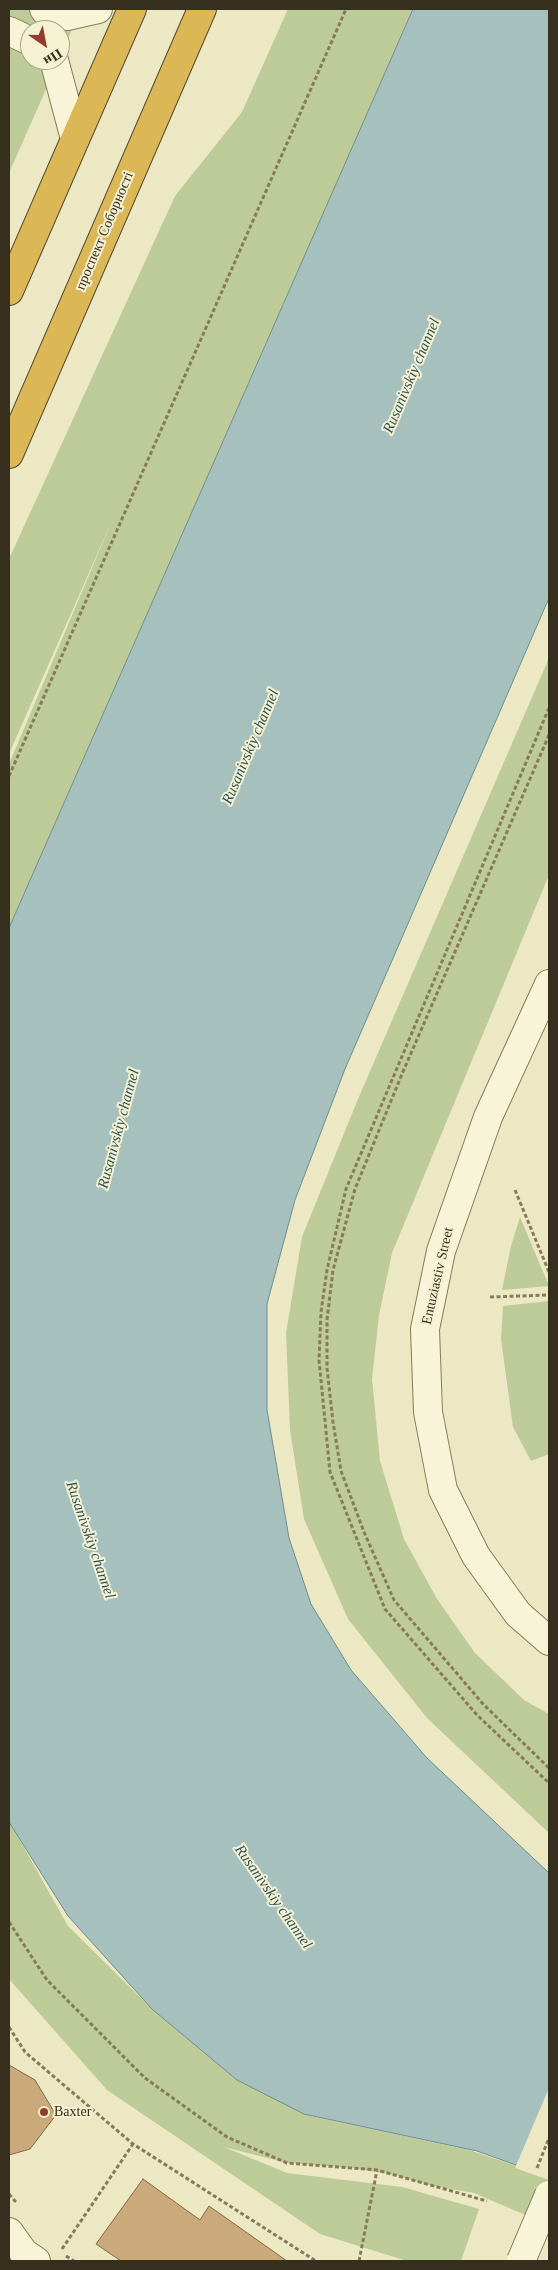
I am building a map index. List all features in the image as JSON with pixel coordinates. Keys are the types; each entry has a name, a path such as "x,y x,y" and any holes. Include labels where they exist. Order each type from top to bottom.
{"highway":[{"path":"9,290 132,9"},
{"name":"проспект Соборності","path":"9,454 202,9"}],"street":[{"path":"44,9 47,13 67,16 98,9"},
{"path":"57,70 75,139"},
{"name":"Entuziastiv Street","path":"549,984 488,1116 441,1251 425,1329 428,1412 443,1490 476,1556 518,1614 549,1641"},
{"path":"521,2261 549,2195"},
{"path":"9,2232 24,2253 48,2256"}],"path":[{"path":"9,776 346,9"},
{"path":"515,1190 549,1272"},
{"path":"490,1297 549,1295"},
{"path":"9,1922 48,1980 145,2078 227,2137 287,2163 376,2170 487,2201"},
{"path":"9,2027 26,2052 133,2144 316,2261"},
{"path":"48,2256 133,2144"},
{"path":"359,2261 376,2170"}],"green space":[{"path":"9,9 81,9 70,34 70,20 20,20 20,70 55,70 9,173"},
{"path":"288,9 413,9 9,928 9,764 114,516 9,754 9,559 175,196 242,112"},
{"path":"549,658 549,875 392,1253 379,1315 372,1379 380,1461 404,1539 437,1599 475,1653 524,1700 549,1714 549,1833 427,1718 348,1619 304,1519 290,1430 286,1333 302,1237 358,1099"},
{"path":"520,1217 549,1286 502,1290 511,1246"},
{"path":"549,1301 549,1454 531,1461 513,1427 501,1339 503,1306"},
{"path":"9,1821 68,1926 152,2009 237,2080 311,2116 469,2150 543,2175 549,2178 549,2225 474,2193 353,2168 287,2163 224,2147 287,2173 402,2187 479,2209 461,2261 407,2261 320,2234 107,2090 9,1979"}],"water":[{"name":"Rusanivskiy channel","path":"413,9 549,9 549,598 345,1069 295,1200 267,1304 267,1410 289,1538 311,1604 351,1670 427,1758 549,1873 549,2177 477,2151 304,2114 237,2080 152,2009 68,1916 9,1822 9,928"}],"pier":[{"path":"549,2088 549,2180 515,2168"}],"building":[{"path":"9,2065 35,2080 56,2115 30,2149 9,2155"},
{"path":"143,2179 200,2220 209,2206 287,2261 121,2261 96,2244"}],"place":[{"name":"Baxter","path":"44,2112"}]}
